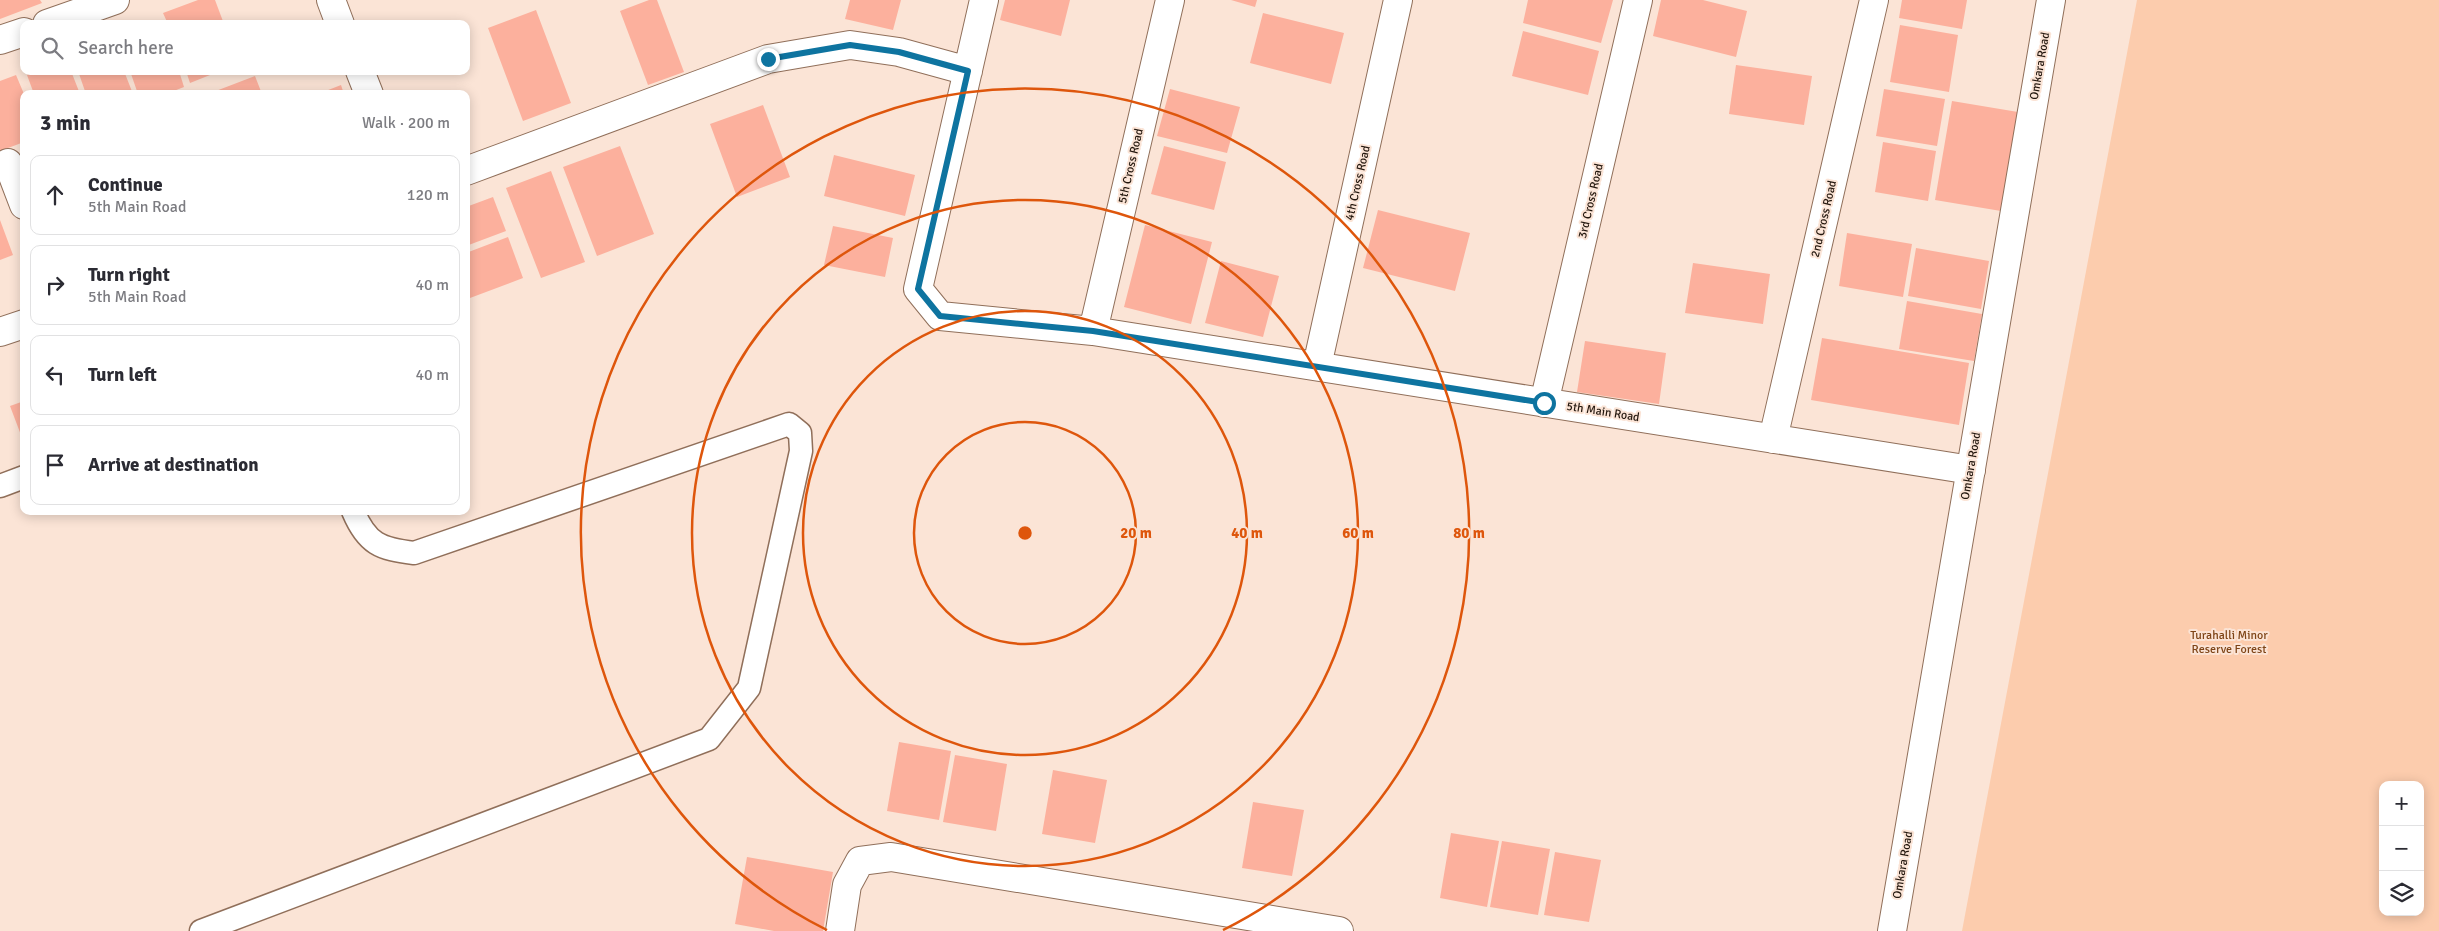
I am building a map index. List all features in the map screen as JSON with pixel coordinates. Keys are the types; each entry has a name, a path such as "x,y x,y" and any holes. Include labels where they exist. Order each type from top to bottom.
{"street":[{"path":"331,0 338,20"},
{"name":"5th Main Road","path":"984,0 918,289 940,316 1093,331 1971,470"},
{"name":"5th Cross Road","path":"1093,331 1170,0"},
{"name":"4th Cross Road","path":"1317,366 1398,0"},
{"name":"3rd Cross Road","path":"1544,403 1638,0"},
{"name":"2nd Cross Road","path":"1773,439 1874,0"},
{"name":"Omkara Road","path":"1892,931 2051,0"},
{"path":"58,20 108,1"},
{"path":"0,40 20,33"},
{"path":"470,170 768,59 850,45 899,52 968,71"},
{"path":"362,75 367,90"},
{"path":"8,163 20,194"},
{"path":"0,332 20,325"},
{"path":"840,931 847,885 860,861 891,857 1339,931"}],"lane":[{"path":"201,931 709,738 749,688 801,451 800,433 789,424 414,553 387,550 361,532 355,515"},
{"path":"0,486 20,478"}],"green space":[{"name":"Turahalli Minor Reserve Forest","path":"2137,0 2439,0 2439,931 1962,931"}],"building":[{"path":"0,0 40,0 42,3 0,19"},
{"path":"198,0 215,0 222,20 166,20 163,13"},
{"path":"649,0 657,0 684,72 648,85 620,11"},
{"path":"850,0 901,0 893,30 845,19"},
{"path":"1005,0 1070,0 1061,36 1000,20"},
{"path":"1231,0 1257,0 1255,7"},
{"path":"1528,0 1613,0 1601,43 1523,23"},
{"path":"1661,0 1703,0 1747,11 1736,57 1653,36"},
{"path":"1902,0 1967,0 1962,29 1899,18"},
{"path":"536,10 571,103 523,121 488,28"},
{"path":"1263,13 1344,33 1331,84 1250,63"},
{"path":"1900,25 1958,35 1949,92 1890,82"},
{"path":"1523,31 1599,51 1588,95 1512,76"},
{"path":"1736,65 1812,76 1804,125 1729,114"},
{"path":"16,75 22,90 20,90 20,144 0,151 0,81"},
{"path":"27,75 73,75 78,90 33,90"},
{"path":"79,75 126,75 131,90 85,90"},
{"path":"131,75 180,75 184,87 176,90 137,90"},
{"path":"187,75 210,75 190,83"},
{"path":"255,76 260,90 218,90"},
{"path":"341,85 343,90 328,90"},
{"path":"1170,89 1240,107 1227,153 1157,136"},
{"path":"1884,89 1945,99 1937,146 1876,136"},
{"path":"1952,101 2018,112 2001,211 1935,200"},
{"path":"763,105 790,177 737,197 710,124"},
{"path":"1883,142 1936,151 1928,201 1875,192"},
{"path":"620,146 654,234 597,256 563,167"},
{"path":"1164,146 1226,162 1214,210 1151,194"},
{"path":"834,155 915,175 905,216 824,196"},
{"path":"551,171 585,262 541,278 506,188"},
{"path":"493,197 506,231 470,244 470,206"},
{"path":"1378,210 1470,233 1455,291 1363,268"},
{"path":"0,220 13,255 0,260"},
{"path":"1145,225 1212,242 1191,324 1124,307"},
{"path":"833,226 893,238 885,277 824,265"},
{"path":"1847,233 1912,244 1903,297 1839,286"},
{"path":"508,237 523,278 470,298 470,251"},
{"path":"1916,248 1989,261 1981,309 1908,296"},
{"path":"1221,261 1279,276 1263,337 1205,323"},
{"path":"1693,263 1770,274 1763,324 1685,313"},
{"path":"1907,301 1982,314 1974,361 1899,349"},
{"path":"1822,338 1969,363 1959,425 1811,400"},
{"path":"1585,341 1666,353 1659,404 1577,392"},
{"path":"20,402 20,432 10,406"},
{"path":"899,742 951,751 939,820 887,811"},
{"path":"955,755 1007,764 996,831 943,822"},
{"path":"1053,770 1107,780 1095,843 1042,834"},
{"path":"1253,802 1304,810 1292,876 1242,868"},
{"path":"1451,833 1499,841 1487,907 1440,898"},
{"path":"1502,841 1550,849 1538,915 1490,907"},
{"path":"1555,852 1601,860 1589,922 1544,915"},
{"path":"747,857 833,872 823,931 774,931 735,924"}],"route":[{"path":"768,59 850,45 899,52 968,71 918,289 940,316 1093,331 1544,403"}]}
